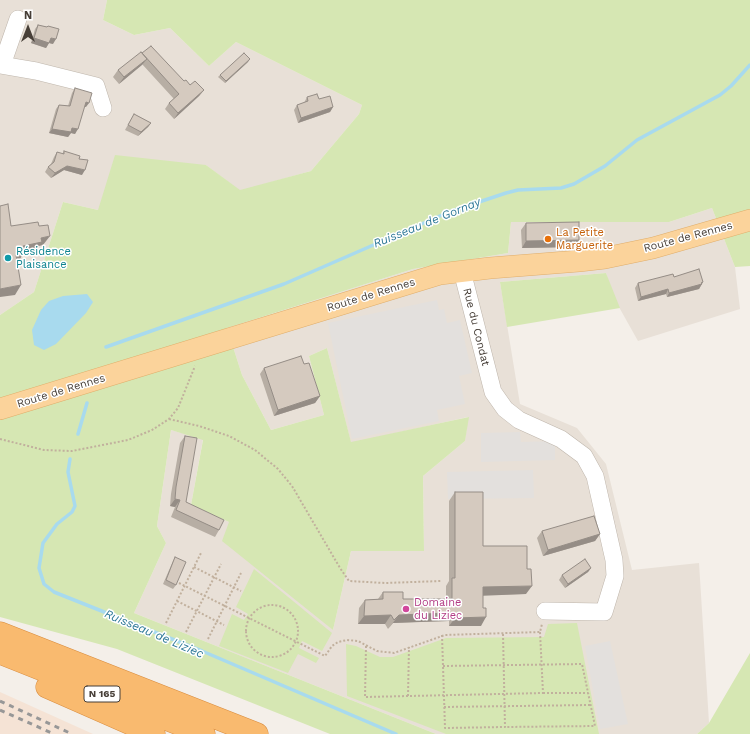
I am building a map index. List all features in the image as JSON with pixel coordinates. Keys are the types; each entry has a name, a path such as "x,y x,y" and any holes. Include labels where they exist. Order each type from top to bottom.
{"highway":[{"name":"N 165","path":"0,633 257,734"},
{"name":"N 165","path":"0,653 204,734"},
{"path":"0,667 154,734"}],"main road":[{"name":"Route de Rennes","path":"0,410 440,274 579,261 653,248 750,220"},
{"path":"688,238 705,240 750,233"}],"street":[{"path":"18,19 1,65 36,71 96,86 102,108"},
{"name":"Rue du Condat","path":"462,271 493,392 505,409 519,420 561,439 584,456 596,476 614,560 615,576 604,612 545,611"}],"path":[{"path":"0,439 44,450 72,451 128,440 152,430 169,419 178,408 190,382 200,348"},
{"path":"169,419 199,426 229,436 255,450 278,469 292,486 349,581 385,583 441,581"},
{"path":"166,623 201,553"},
{"path":"186,632 221,564"},
{"path":"194,567 241,591"},
{"path":"208,639 241,573"},
{"path":"179,583 325,656 332,646 338,642 358,641 377,651 394,654 408,647 442,635 540,632"},
{"path":"177,601 224,625"},
{"path":"268,605 284,608 295,619 298,634 296,642 290,650 281,655 271,656 261,654 253,648 248,639 247,629 249,619 254,612 268,605"},
{"path":"543,693 540,632 545,611"},
{"path":"503,633 505,727"},
{"path":"442,635 444,707 446,728 595,726 582,664 443,666"},
{"path":"366,646 365,697 588,693"},
{"path":"408,647 408,696"},
{"path":"444,707 591,705"}],"shaded area":[{"path":"0,0 107,0 103,20 134,35 170,28 209,66 236,42 362,105 359,114 311,171 240,191 206,165 98,210 63,202 34,292 0,315"},
{"path":"712,208 735,267 740,309 638,341 615,300 606,273 500,282 520,404 577,428 606,464 632,570 699,563 709,723 697,734 436,734 134,613 166,543 157,526 171,430 203,439 191,505 229,522 333,630 351,551 424,551 423,476 465,441 468,417 351,443 327,348 309,356 324,415 271,430 242,375 227,328 413,269 508,253 511,222 669,222"},
{"path":"437,300 439,310 444,309 447,323 460,320 472,373 459,376 465,404 437,410 439,421 352,439 328,323"},
{"path":"520,432 521,442 555,441 555,460 481,462 481,433"},
{"path":"533,470 534,498 448,499 447,472"},
{"path":"610,641 628,724 600,729 585,646"},
{"path":"0,692 93,734 0,734"}],"green space":[{"path":"107,0 750,0 750,266 735,267 712,208 669,222 511,222 508,253 413,269 227,328 242,375 271,430 324,415 309,356 327,348 351,442 469,417 465,441 423,476 424,551 351,551 333,630 222,541 229,522 191,505 203,440 171,430 157,526 166,543 134,613 436,734 330,734 117,649 0,617 0,315 34,292 63,202 98,210 115,155 206,165 240,190 311,171 359,114 362,105 236,42 209,66 170,28 134,35 103,20"},
{"path":"606,273 620,308 507,327 500,282"},
{"path":"254,569 332,633 322,651 302,641 299,648 319,658 316,663 298,654 288,673 219,646 232,614 244,620 248,614 236,607"},
{"path":"577,623 599,734 446,734 347,696 346,644 356,646 380,657 393,657 446,638 544,637 548,624"},
{"path":"750,653 750,734 697,734 709,723"}],"water":[{"path":"87,294 93,302 86,313 56,344 44,350 34,345 32,330 41,310 49,301 63,296"}],"building":[{"path":"38,25 59,29 56,39 51,38 49,43 34,38"},
{"path":"151,46 184,81 186,80 190,85 195,81 204,90 178,113 169,103 179,94 142,53"},
{"path":"141,52 147,59 124,77 118,70"},
{"path":"244,53 250,59 226,81 220,75"},
{"path":"75,88 92,93 89,103 86,102 78,129 72,128 71,132 52,129 59,105 70,106"},
{"path":"317,94 319,99 330,96 333,107 301,118 297,105 308,101 307,97"},
{"path":"134,114 151,123 141,132 128,125"},
{"path":"64,151 80,156 79,159 88,160 85,170 67,166 55,173 48,167 54,162 57,152 64,154"},
{"name":"Résidence Plaisance","path":"8,204 11,226 38,222 39,226 48,225 50,236 41,238 42,242 23,246 24,253 16,255 21,285 0,289 0,206"},
{"path":"579,222 579,240 526,241 526,223"},
{"path":"699,269 703,282 701,283 702,284 669,293 668,289 641,297 638,283 673,274 674,277"},
{"path":"301,356 304,364 309,363 320,396 278,410 264,368"},
{"path":"185,436 197,438 186,502 224,520 219,530 176,510 180,500 175,499 176,487"},
{"path":"455,492 483,492 483,546 527,546 527,569 531,569 532,586 483,587 483,608 486,608 486,617 455,618 455,613 422,614 399,615 394,620 391,615 364,616 365,600 383,599 383,592 403,592 403,599 452,599 452,578 455,578"},
{"path":"594,516 600,534 548,550 542,531"},
{"path":"175,557 186,562 176,585 166,580"},
{"path":"585,559 591,568 568,584 562,575"}],"waterway":[{"name":"Ruisseau de Gornay","path":"106,347 284,284 449,212 518,190 561,188 574,184 605,166 637,140 720,95 731,86 750,65"},
{"name":"Ruisseau de Liziec","path":"78,434 87,403"},
{"name":"Ruisseau de Liziec","path":"70,459 68,472 75,506 72,512 57,524 43,543 39,568 44,584 54,592 202,651 396,734"}],"railway":[{"path":"0,701 72,734"},
{"path":"0,710 54,734"}],"place":[{"name":"La Petite Marguerite","path":"548,239"},
{"name":"Résidence Plaisance","path":"8,258"},
{"name":"Domaine du Liziec","path":"406,609"}]}
